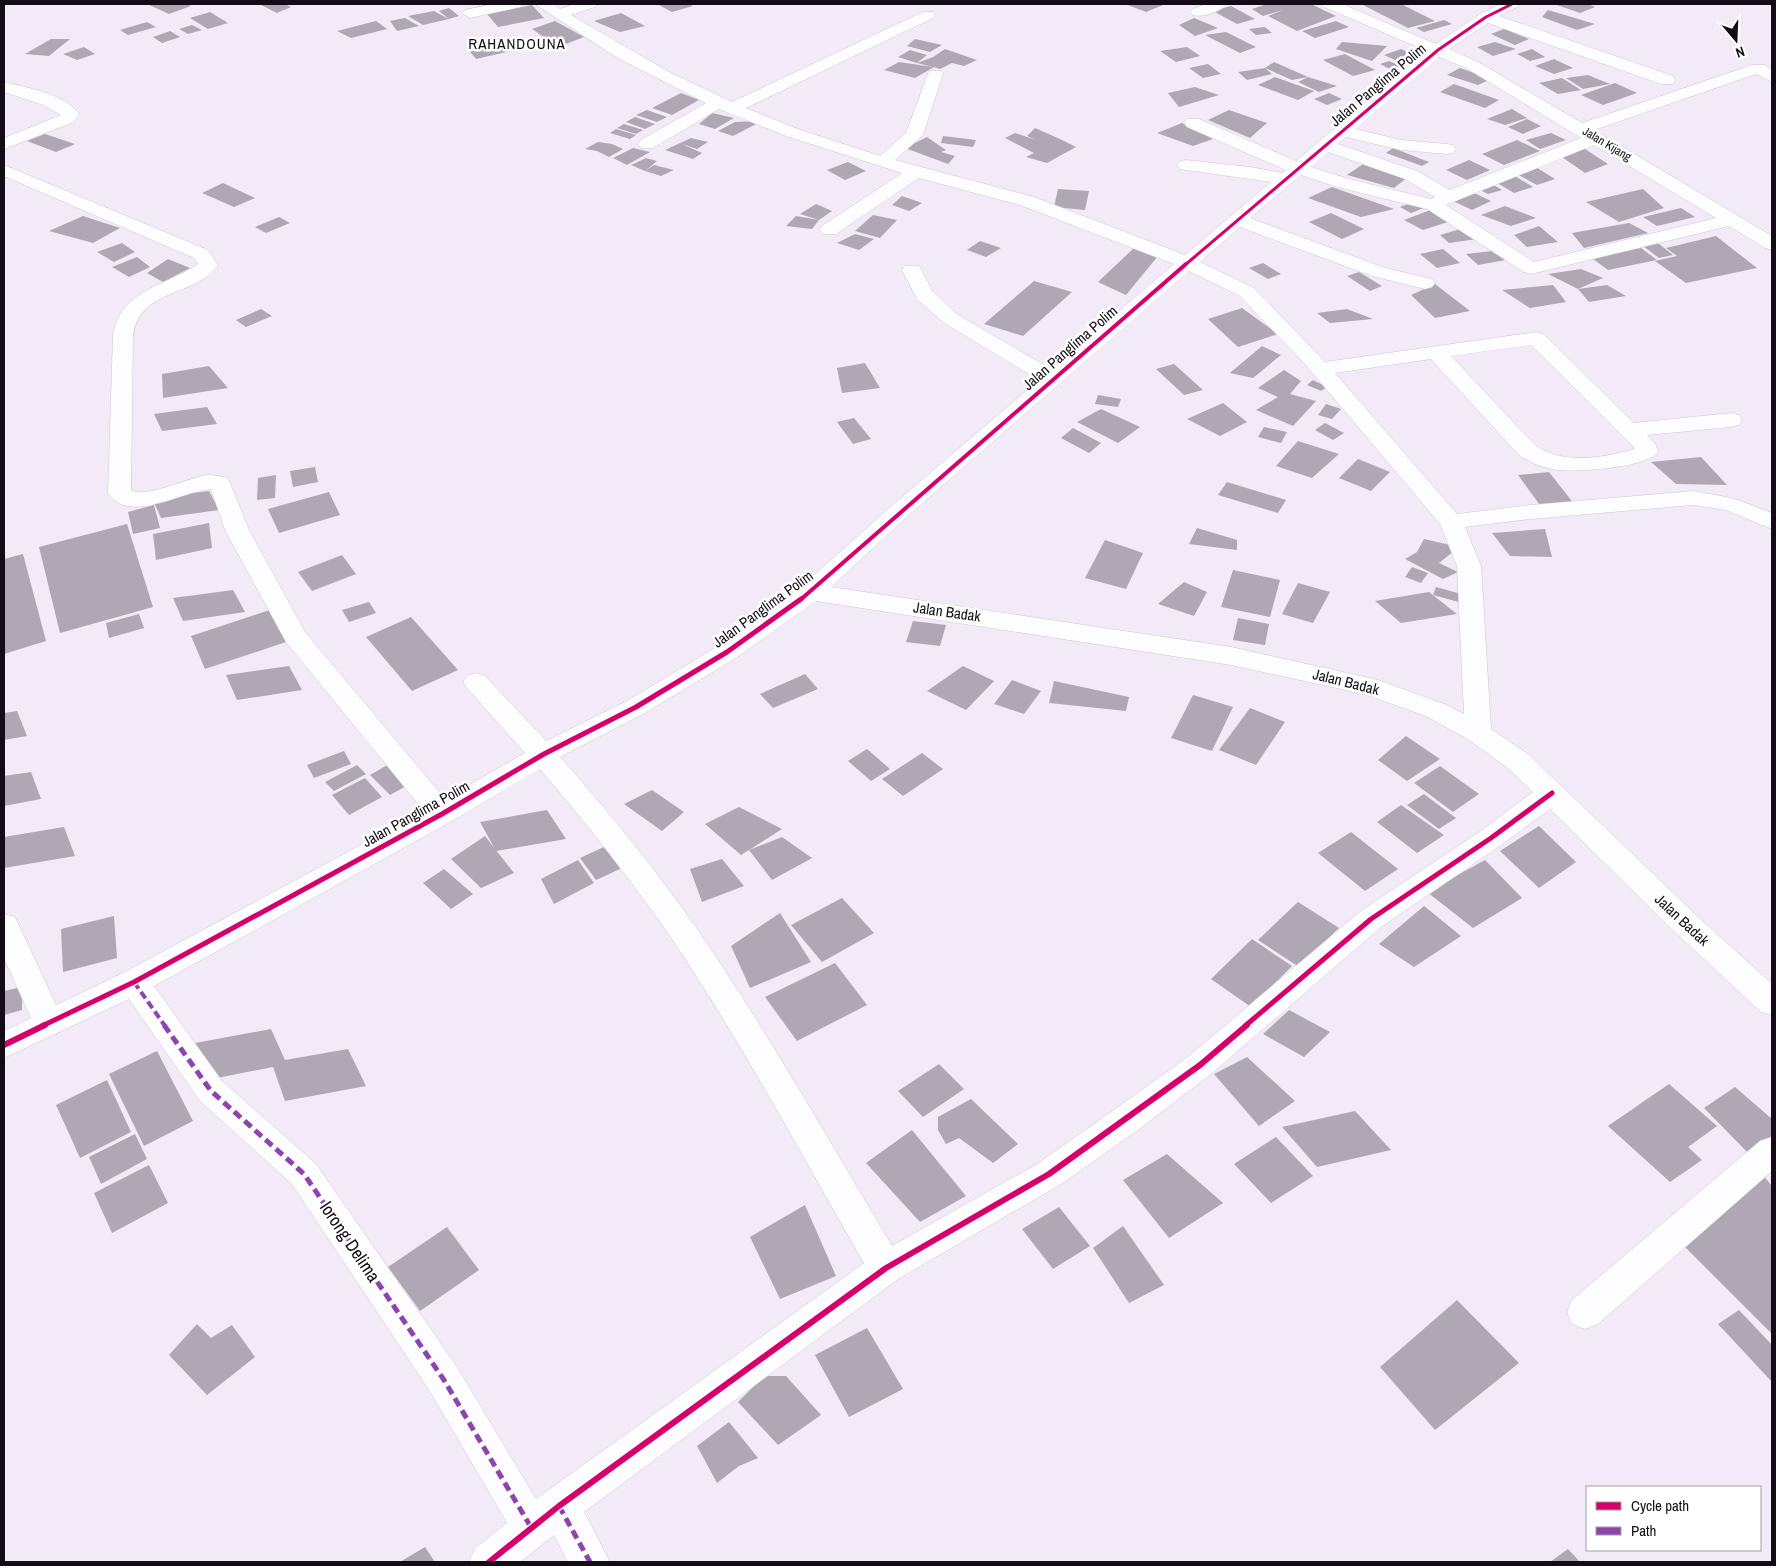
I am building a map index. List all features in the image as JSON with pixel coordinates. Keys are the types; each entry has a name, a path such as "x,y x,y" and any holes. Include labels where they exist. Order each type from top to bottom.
{"street":[{"path":"470,13 515,4"},
{"path":"551,9 590,4"},
{"path":"1198,12 1219,4"},
{"name":"Jalan Kijang","path":"1329,4 1399,36 1472,65 1589,133 1772,244"},
{"name":"Jalan Panglima Polim","path":"4,1045 134,982 442,814 544,754 636,707 727,652 811,592 903,508 1237,220 1438,50 1486,17 1512,4"},
{"path":"551,9 629,56 726,105 789,132 882,163 1024,200 1106,228 1230,282 1247,292 1320,369 1451,522 1469,566 1478,733"},
{"path":"647,144 726,105 928,15"},
{"path":"1486,17 1667,80"},
{"path":"1186,165 1250,172 1292,174 1441,201 1589,133 1758,68 1772,77"},
{"path":"882,163 914,135 935,74"},
{"path":"4,87 57,105 67,110 70,114 68,118 53,125 4,144"},
{"path":"1193,123 1292,174"},
{"path":"1334,139 1447,149"},
{"path":"1334,139 1425,182 1441,201 1525,265 1537,268 1732,220"},
{"path":"4,170 200,254 206,260 208,265 199,274 136,306 127,318 123,335 119,493 123,498 130,500 142,499 208,482 220,482 237,530 295,636 442,814"},
{"path":"828,230 917,171"},
{"path":"1237,220 1379,272 1425,284"},
{"path":"912,270 924,295 951,320 1053,379"},
{"path":"1320,369 1435,351 1536,338 1646,445 1646,452 1637,456 1577,463 1548,462 1531,454 1435,351"},
{"path":"1629,430 1731,420"},
{"path":"1451,522 1531,512 1693,498 1712,499 1730,504 1772,522"},
{"name":"Jalan Badak","path":"811,592 1231,656 1370,686 1435,710 1478,733 1518,761 1687,925 1772,1003"},
{"path":"476,682 544,754 634,867 710,972 886,1268"},
{"path":"489,1562 886,1268 1049,1174 1126,1120 1200,1065 1371,918 1491,838 1552,793"},
{"path":"4,925 49,1024"},
{"name":"lorong Delima","path":"134,982 211,1091 304,1174 444,1380 546,1518 590,1562"},
{"path":"1585,1312 1772,1151"}],"building":[{"path":"147,4 186,4 191,6 169,14"},
{"path":"259,4 285,4 291,7 277,13"},
{"path":"657,4 687,4 693,6 672,12"},
{"path":"1125,4 1161,4 1163,5 1146,12"},
{"path":"1267,4 1311,4 1336,16 1297,31 1268,16 1283,10 1263,16 1252,9"},
{"path":"1361,4 1401,4 1435,21 1408,28"},
{"path":"1554,4 1588,4 1595,7 1580,13"},
{"path":"532,5 544,18 498,27 487,14"},
{"path":"1231,6 1255,19 1237,24 1213,11"},
{"path":"449,8 459,16 449,19 439,11"},
{"path":"1548,10 1595,24 1577,30 1542,17"},
{"path":"434,11 449,19 423,25 408,16"},
{"path":"210,12 228,23 208,29 190,18"},
{"path":"621,13 645,26 620,32 594,21"},
{"path":"405,18 419,26 397,31 390,21"},
{"path":"1194,18 1218,28 1195,36 1179,25"},
{"path":"1444,20 1452,24 1424,32 1416,28"},
{"path":"376,21 387,29 351,38 337,31"},
{"path":"555,21 584,37 558,47 532,29"},
{"path":"1336,21 1349,27 1315,38 1302,31"},
{"path":"147,22 156,27 128,35 120,30"},
{"path":"192,25 202,30 188,34 179,29"},
{"path":"1265,27 1272,33 1256,35 1249,29"},
{"path":"1504,29 1529,39 1515,45 1491,34"},
{"path":"170,31 180,37 162,43 153,37"},
{"path":"1226,32 1256,47 1240,53 1205,35"},
{"path":"51,39 70,39 49,56 25,54"},
{"path":"915,39 942,45 930,52 907,46"},
{"path":"493,40 511,51 476,59 467,48"},
{"path":"1342,42 1387,46 1372,61 1336,49"},
{"path":"1495,42 1516,49 1493,56 1477,47"},
{"path":"84,47 95,54 77,60 63,54"},
{"path":"1187,47 1200,56 1176,62 1160,51"},
{"path":"945,49 977,60 964,66 952,63 940,69 934,67 915,78 884,70 899,62 933,67 917,63 933,57"},
{"path":"1401,49 1417,56 1401,63 1384,55"},
{"path":"1532,49 1545,57 1530,61 1517,54"},
{"path":"910,50 927,55 917,63 898,57"},
{"path":"1345,54 1375,70 1353,76 1323,60"},
{"path":"1554,59 1573,68 1554,74 1535,66"},
{"path":"1389,61 1401,66 1392,70 1380,64"},
{"path":"1274,62 1308,77 1292,80 1265,68"},
{"path":"1208,64 1221,74 1203,78 1189,68"},
{"path":"1265,68 1272,74 1247,80 1238,72"},
{"path":"1460,68 1491,79 1478,85 1447,75"},
{"path":"1588,75 1610,84 1583,89 1566,78"},
{"path":"1275,77 1314,91 1298,100 1258,85"},
{"path":"1308,77 1337,86 1319,92 1298,82"},
{"path":"1562,78 1581,90 1558,94 1539,83"},
{"path":"1615,83 1637,93 1603,105 1581,95"},
{"path":"1454,84 1499,100 1485,108 1440,92"},
{"path":"1195,87 1219,95 1179,107 1168,93"},
{"path":"681,93 699,100 672,115 652,108"},
{"path":"1329,93 1342,99 1327,105 1314,99"},
{"path":"1512,109 1527,118 1505,125 1487,119"},
{"path":"647,110 667,117 657,122 636,115"},
{"path":"1229,110 1267,123 1250,138 1208,120"},
{"path":"712,113 734,118 715,129 699,124"},
{"path":"635,117 655,124 645,129 626,122"},
{"path":"1527,119 1541,126 1523,134 1508,127"},
{"path":"762,121 733,136 718,131 735,122"},
{"path":"1182,123 1213,139 1193,146 1157,133"},
{"path":"624,124 643,130 636,134 617,128"},
{"path":"1035,128 1076,147 1047,163 1026,157 1034,153 1005,138 1015,133 1036,140 1027,136"},
{"path":"616,129 636,135 630,139 610,133"},
{"path":"1551,133 1566,140 1540,149 1526,140"},
{"path":"45,134 75,144 56,152 27,141"},
{"path":"943,136 976,140 973,147 941,143"},
{"path":"927,137 946,150 941,152 955,156 948,164 905,148"},
{"path":"691,138 708,142 697,149 682,144 702,153 693,159 665,150"},
{"path":"1517,140 1540,151 1504,165 1482,154"},
{"path":"598,142 612,144 623,149 609,157 597,151 585,149"},
{"path":"1582,147 1608,164 1585,173 1556,153"},
{"path":"633,148 650,152 627,165 613,158"},
{"path":"1393,148 1429,162 1422,166 1386,153"},
{"path":"646,158 657,161 645,171 631,165"},
{"path":"1469,160 1490,170 1467,180 1446,170"},
{"path":"848,162 866,171 845,180 827,170"},
{"path":"1366,162 1408,177 1394,188 1347,175"},
{"path":"654,165 674,170 661,176 645,171"},
{"path":"1534,166 1555,179 1537,185 1513,172"},
{"path":"1513,175 1533,187 1514,193 1494,181"},
{"path":"223,183 255,198 234,207 202,193"},
{"path":"1492,184 1502,190 1488,194 1477,188"},
{"path":"1332,187 1394,209 1361,217 1308,198"},
{"path":"1058,189 1089,191 1085,210 1054,207"},
{"path":"1643,189 1664,208 1619,222 1586,202"},
{"path":"1470,191 1491,201 1472,210 1451,200"},
{"path":"902,196 922,203 909,211 892,205"},
{"path":"1412,202 1424,208 1411,213 1400,207"},
{"path":"816,204 832,211 819,220 800,214"},
{"path":"1505,206 1536,218 1511,226 1481,215"},
{"path":"1681,208 1695,217 1657,226 1643,217"},
{"path":"1433,209 1454,220 1423,230 1404,220"},
{"path":"1331,213 1364,229 1342,239 1309,222"},
{"path":"873,215 897,220 880,238 855,231"},
{"path":"83,216 120,228 93,243 49,231"},
{"path":"796,216 819,220 812,229 786,226"},
{"path":"279,217 290,223 266,233 255,227"},
{"path":"1629,223 1648,233 1584,248 1572,233"},
{"path":"1539,226 1558,242 1527,247 1514,235"},
{"path":"1464,228 1477,239 1449,243 1440,235"},
{"path":"855,234 874,239 859,250 837,243"},
{"path":"1716,236 1757,268 1686,283 1655,261 1677,256 1666,248"},
{"path":"1654,240 1673,255 1659,258 1639,243"},
{"path":"980,241 1001,248 986,257 967,250"},
{"path":"122,243 135,252 114,262 97,252"},
{"path":"1135,247 1158,256 1126,295 1098,282"},
{"path":"1641,248 1657,260 1608,270 1592,258"},
{"path":"1443,249 1460,263 1437,268 1420,254"},
{"path":"1501,250 1511,259 1478,265 1466,254"},
{"path":"137,257 150,267 129,277 112,267"},
{"path":"168,259 190,268 163,282 147,273"},
{"path":"1263,263 1281,274 1268,279 1249,268"},
{"path":"1581,269 1603,278 1578,289 1548,274"},
{"path":"1359,272 1382,286 1370,291 1347,276"},
{"path":"1034,281 1072,292 1023,336 984,324"},
{"path":"1435,284 1470,311 1435,318 1411,295"},
{"path":"1553,285 1566,302 1530,308 1502,290"},
{"path":"1607,285 1626,296 1589,302 1578,289"},
{"path":"1242,308 1278,334 1238,347 1208,319"},
{"path":"261,309 272,316 246,327 236,320"},
{"path":"1347,309 1373,319 1330,323 1317,313"},
{"path":"1262,346 1281,355 1253,378 1230,373"},
{"path":"865,363 880,388 842,393 837,368"},
{"path":"1174,364 1203,390 1184,395 1156,369"},
{"path":"209,366 228,388 163,398 162,374"},
{"path":"1284,370 1301,381 1290,394 1316,401 1293,426 1256,410 1278,397 1258,388"},
{"path":"1313,380 1327,387 1321,391 1307,385"},
{"path":"1098,395 1121,399 1118,407 1095,404"},
{"path":"1223,403 1247,422 1220,436 1187,419"},
{"path":"1326,404 1341,409 1332,419 1318,415"},
{"path":"207,407 217,424 162,431 154,414"},
{"path":"1101,409 1140,427 1118,443 1077,422"},
{"path":"854,418 871,439 853,444 837,422"},
{"path":"1325,423 1344,433 1333,440 1315,430"},
{"path":"1264,427 1287,432 1281,443 1258,437"},
{"path":"1073,428 1101,443 1089,453 1061,438"},
{"path":"1298,441 1339,454 1312,478 1276,466"},
{"path":"1701,457 1727,485 1676,484 1651,462"},
{"path":"1358,459 1390,472 1371,491 1339,478"},
{"path":"315,467 318,482 293,487 290,471"},
{"path":"1549,472 1575,505 1542,508 1518,475"},
{"path":"276,475 275,498 257,500 258,478"},
{"path":"1227,482 1286,500 1278,513 1218,495"},
{"path":"209,491 219,510 161,518 152,498"},
{"path":"329,492 340,515 279,533 268,509"},
{"path":"154,505 160,528 133,534 128,512"},
{"path":"209,523 212,548 156,560 153,534"},
{"path":"127,524 153,607 60,633 39,547"},
{"path":"1197,528 1237,540 1237,550 1189,544"},
{"path":"1545,529 1552,557 1510,556 1492,533"},
{"path":"1424,539 1459,547 1439,563 1458,572 1443,579 1405,559 1417,552"},
{"path":"1105,540 1143,553 1126,589 1085,578"},
{"path":"23,554 46,641 4,654 4,559"},
{"path":"342,555 356,574 312,591 298,572"},
{"path":"1412,567 1428,573 1421,583 1405,577"},
{"path":"1233,570 1280,580 1270,617 1221,607"},
{"path":"1184,582 1207,592 1194,616 1158,604"},
{"path":"1298,583 1330,592 1313,623 1282,614"},
{"path":"1436,587 1465,595 1462,603 1433,595"},
{"path":"233,590 245,612 183,621 173,598"},
{"path":"1429,592 1457,614 1401,623 1375,601"},
{"path":"369,602 376,613 349,622 342,610"},
{"path":"273,609 289,641 205,669 191,636"},
{"path":"139,614 144,628 109,638 106,623"},
{"path":"411,617 458,670 412,691 366,637"},
{"path":"1238,618 1269,624 1265,645 1233,640"},
{"path":"913,621 946,625 940,646 906,642"},
{"path":"289,666 302,690 237,700 226,675"},
{"path":"963,666 994,681 966,710 927,691"},
{"path":"805,674 818,689 773,708 760,694"},
{"path":"1012,680 1041,691 1024,714 994,704"},
{"path":"1054,681 1129,697 1126,711 1049,703"},
{"path":"1193,695 1233,707 1212,751 1171,738"},
{"path":"1250,708 1285,722 1256,765 1219,750"},
{"path":"17,711 27,736 4,740 4,713"},
{"path":"1406,736 1440,759 1407,781 1378,760"},
{"path":"867,749 890,769 871,781 848,761"},
{"path":"344,751 351,764 314,778 307,765"},
{"path":"922,753 943,769 903,796 882,779"},
{"path":"389,764 410,784 390,795 370,775"},
{"path":"357,765 366,774 334,791 325,782"},
{"path":"1440,766 1479,794 1453,812 1414,783"},
{"path":"31,772 41,799 4,806 4,776"},
{"path":"365,778 382,797 349,815 332,795"},
{"path":"652,790 684,812 662,831 624,804"},
{"path":"1424,794 1456,818 1439,829 1407,805"},
{"path":"1401,805 1444,835 1417,853 1377,822"},
{"path":"739,807 782,829 741,855 705,824"},
{"path":"547,810 566,839 496,851 480,822"},
{"path":"1539,826 1576,862 1539,888 1500,851"},
{"path":"64,827 75,856 4,868 4,837"},
{"path":"1351,832 1398,869 1365,891 1318,853"},
{"path":"485,836 514,873 481,888 451,859"},
{"path":"782,837 812,858 772,880 749,850"},
{"path":"606,846 622,868 596,880 580,858"},
{"path":"722,859 744,886 702,902 690,869"},
{"path":"578,860 594,883 554,904 541,879"},
{"path":"1485,860 1522,898 1473,928 1427,892"},
{"path":"444,869 473,894 451,909 423,883"},
{"path":"842,898 874,933 822,962 791,925"},
{"path":"1298,902 1339,928 1299,967 1258,940"},
{"path":"1424,906 1461,936 1414,967 1379,944"},
{"path":"780,913 811,962 750,988 731,946"},
{"path":"114,916 117,958 63,972 61,929"},
{"path":"1252,939 1292,966 1251,1007 1211,979"},
{"path":"835,963 867,1005 797,1041 765,997"},
{"path":"22,987 22,1010 4,1015 4,991"},
{"path":"1289,1010 1330,1032 1304,1057 1263,1034"},
{"path":"271,1029 285,1060 348,1049 366,1086 285,1101 273,1067 207,1080 195,1043"},
{"path":"157,1051 193,1121 144,1146 109,1074"},
{"path":"1247,1057 1295,1101 1259,1126 1214,1074"},
{"path":"939,1064 964,1089 923,1117 898,1091"},
{"path":"107,1080 131,1132 80,1158 56,1105"},
{"path":"1669,1084 1717,1126 1688,1147 1702,1160 1670,1182 1608,1126"},
{"path":"1735,1087 1772,1119 1772,1136 1750,1155 1704,1108"},
{"path":"971,1099 1018,1144 993,1163 959,1138 946,1144 938,1130 938,1117"},
{"path":"1355,1111 1391,1150 1317,1167 1282,1127"},
{"path":"912,1130 966,1196 920,1222 866,1163"},
{"path":"135,1134 147,1159 101,1184 89,1157"},
{"path":"1276,1137 1313,1176 1271,1203 1234,1164"},
{"path":"1167,1154 1223,1203 1169,1238 1123,1180"},
{"path":"149,1165 168,1203 112,1233 94,1193"},
{"path":"1762,1174 1772,1186 1772,1334 1681,1243"},
{"path":"805,1205 836,1276 780,1299 750,1237"},
{"path":"1059,1207 1090,1246 1053,1269 1022,1229"},
{"path":"1123,1226 1164,1285 1129,1303 1093,1248"},
{"path":"447,1227 479,1270 420,1311 388,1267"},
{"path":"1457,1300 1519,1363 1435,1430 1380,1367"},
{"path":"1739,1310 1772,1345 1772,1382 1718,1324"},
{"path":"197,1324 211,1338 232,1325 255,1357 207,1395 169,1355"},
{"path":"867,1328 903,1389 849,1417 815,1355"},
{"path":"764,1376 786,1376 821,1415 778,1445 738,1402"},
{"path":"729,1422 758,1458 739,1466 717,1483 697,1446"},
{"path":"425,1547 435,1562 400,1562"},
{"path":"1568,1549 1580,1562 1550,1562"}],"marked path":[{"path":"134,982 211,1091 304,1174 444,1380 532,1529"},
{"path":"559,1506 590,1562"}],"cycle path":[{"path":"4,1045 134,982 442,814 544,754 636,707 727,652 811,592 903,508 1237,220 1438,50 1486,17 1512,4"},
{"path":"489,1562 559,1506 886,1268 1049,1174 1126,1120 1200,1065 1371,919 1491,838 1552,793"}],"district":[{"name":"RAHANDOUNA","path":"517,44"}]}
